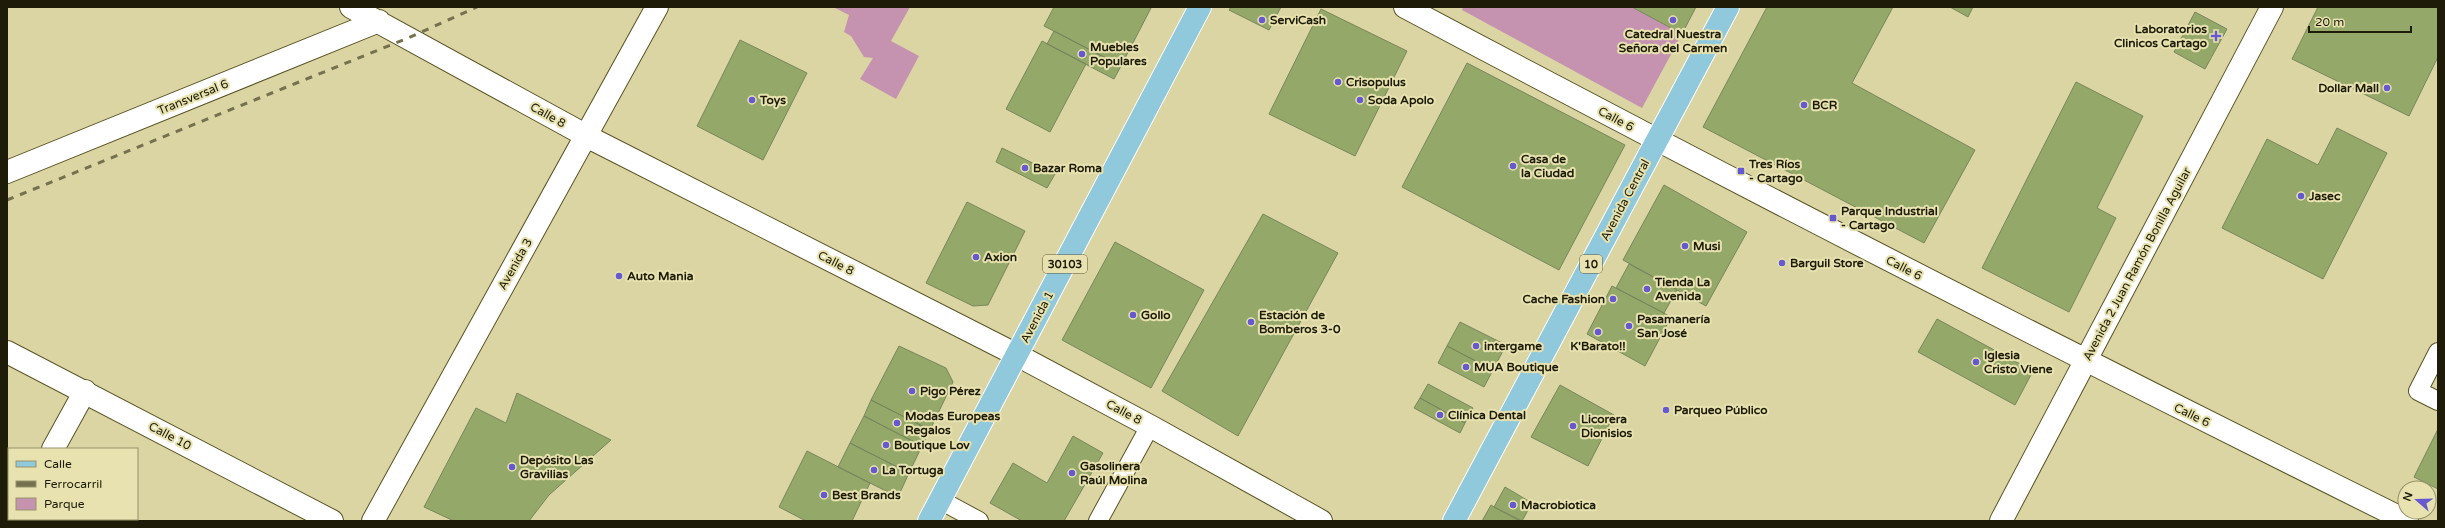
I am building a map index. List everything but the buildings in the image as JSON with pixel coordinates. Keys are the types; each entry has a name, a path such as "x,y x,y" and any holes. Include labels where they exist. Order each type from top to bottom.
{"main road":[{"name":"Avenida 1","path":"929,521 1200,7"},
{"name":"Avenida Central","path":"1454,521 1728,7"}],"street":[{"name":"Calle 8","path":"351,7 587,136 1017,355 1150,426 1321,521"},
{"name":"Avenida 3","path":"373,521 657,7"},
{"name":"Calle 6","path":"1404,7 1656,141 2086,362 2407,521"},
{"name":"Avenida 2 Juan Ramón Bonilla Aguilar","path":"2001,521 2272,7"},
{"name":"Transversal 6","path":"7,172 378,21"},
{"name":"Calle 10","path":"7,352 85,391 332,521"},
{"path":"54,448 85,391"}],"lane":[{"path":"2438,352 2418,391 2438,401"},
{"path":"1098,521 1150,426"},
{"path":"940,500 979,521"}],"green space":[{"path":"833,7 910,7 891,41 919,56 896,99 860,79 873,58 864,57 851,36 844,32 849,15"},
{"path":"1463,7 1632,7 1682,34 1642,108 1462,10"}],"railway":[{"path":"7,200 408,38 477,7"}],"place":[{"name":"ServiCash","path":"1262,20"},
{"name":"Catedral Nuestra Señora del Carmen","path":"1673,20"},
{"name":"Laboratorios Clinicos Cartago","path":"2216,36"},
{"name":"Muebles Populares","path":"1082,54"},
{"name":"Crisopulus","path":"1338,82"},
{"name":"Dollar Mall","path":"2387,88"},
{"name":"Toys","path":"752,100"},
{"name":"Soda Apolo","path":"1360,100"},
{"name":"BCR","path":"1804,105"},
{"name":"Casa de la Ciudad","path":"1513,166"},
{"name":"Bazar Roma","path":"1025,168"},
{"name":"Tres Ríos - Cartago","path":"1741,171"},
{"name":"Jasec","path":"2301,196"},
{"name":"Parque Industrial - Cartago","path":"1833,218"},
{"name":"Musi","path":"1685,246"},
{"name":"Axion","path":"976,257"},
{"name":"Barguil Store","path":"1782,263"},
{"name":"Auto Mania","path":"619,276"},
{"name":"Tienda La Avenida","path":"1647,289"},
{"name":"Cache Fashion","path":"1613,299"},
{"name":"Gollo","path":"1133,315"},
{"name":"Estación de Bomberos 3-0","path":"1251,322"},
{"name":"Pasamanería San José","path":"1629,326"},
{"name":"K'Barato!!","path":"1598,332"},
{"name":"intergame","path":"1476,346"},
{"name":"Iglesia Cristo Viene","path":"1976,362"},
{"name":"MUA Boutique","path":"1466,367"},
{"name":"Pigo Pérez","path":"912,391"},
{"name":"Parqueo Público","path":"1666,410"},
{"name":"Clínica Dental","path":"1440,415"},
{"name":"Modas Europeas Regalos","path":"897,423"},
{"name":"Licorera Dionisios","path":"1573,426"},
{"name":"Boutique Lov","path":"886,445"},
{"name":"Depósito Las Gravilias","path":"512,467"},
{"name":"La Tortuga","path":"874,470"},
{"name":"Gasolinera Raúl Molina","path":"1072,473"},
{"name":"Best Brands","path":"824,495"},
{"name":"Macrobiotica","path":"1513,505"}]}
